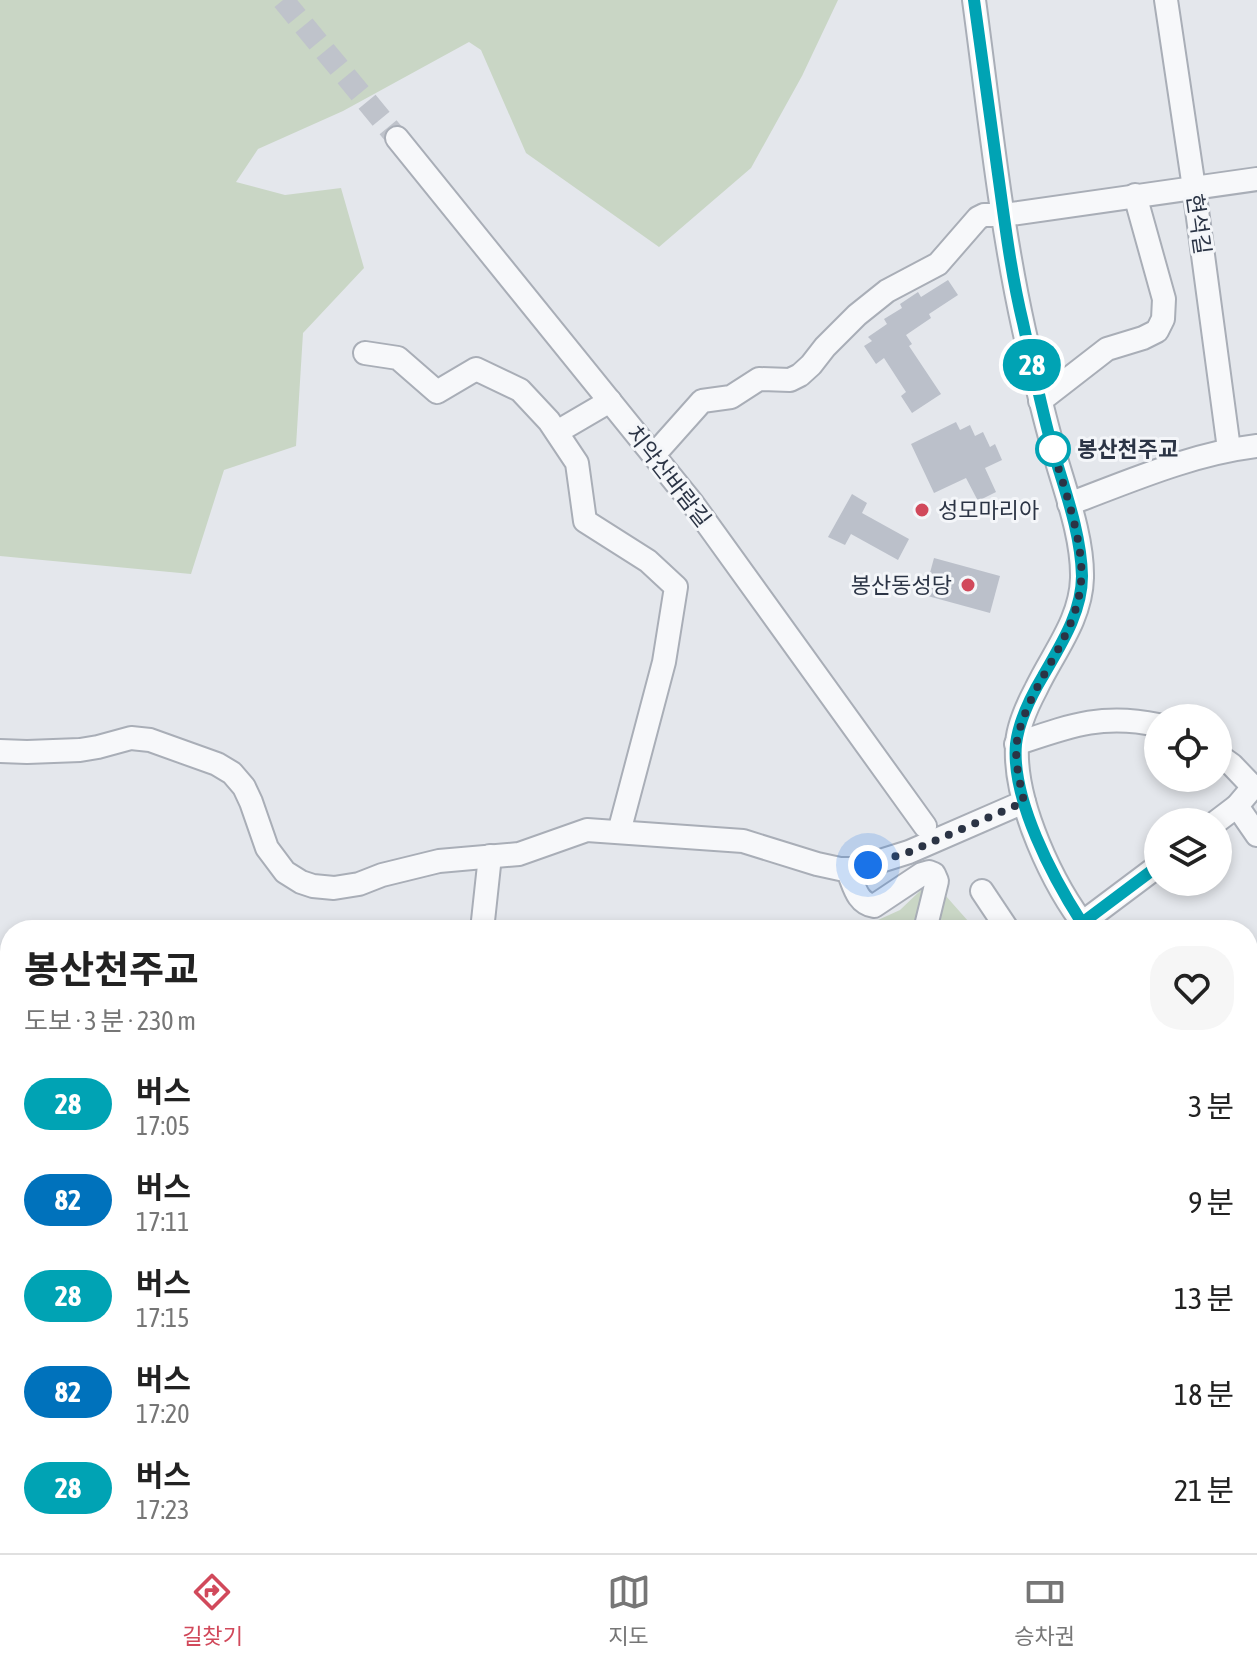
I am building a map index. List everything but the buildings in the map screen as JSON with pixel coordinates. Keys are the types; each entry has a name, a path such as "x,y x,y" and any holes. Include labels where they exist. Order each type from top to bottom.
{"street":[{"path":"974,0 1016,294 1040,401 1080,550 1082,579 1078,605 1066,635 1024,716 1016,744 1018,776 1037,839 1055,878 1081,920"},
{"name":"현석길","path":"1166,0 1229,449"},
{"name":"치악산바람길","path":"397,138 703,517 925,826"},
{"path":"653,453 702,401 731,397 759,379 790,380 800,375 867,307 887,291 938,264 984,215 1004,215 1257,179"},
{"path":"1040,401 1107,349 1157,331 1163,319 1164,299 1135,195"},
{"path":"365,353 398,358 437,392 476,369 520,390 549,421 577,463 585,521 648,561 676,587 664,662 619,832"},
{"path":"557,432 610,401"},
{"path":"1069,504 1162,468 1229,449 1257,446"},
{"path":"1016,744 1105,719 1144,722"},
{"path":"0,751 80,750 131,738 150,740 217,764 232,773 244,787 267,848 285,872 313,886 334,888 439,861 519,854 587,830 743,841 817,864 855,869 909,852 1024,802"},
{"path":"1232,765 1255,787 1232,810"},
{"path":"1237,806 1257,835"},
{"path":"483,920 490,856"},
{"path":"847,869 861,901 869,906 874,906 922,874 934,874 937,881 927,920"},
{"path":"1092,920 1144,878"},
{"path":"982,891 1001,920"}],"green space":[{"path":"0,0 838,0 802,76 751,168 659,247 526,153 481,50 469,42 343,111 258,149 236,182 285,195 341,188 364,268 303,333 296,446 224,470 191,574 0,556"},
{"path":"932,888 945,895 967,920 878,920 900,910 921,890"}],"tunnel":[{"path":"283,0 397,138"}],"bus line":[{"name":"28","path":"974,0 1016,294 1040,401 1080,550 1082,579 1078,605 1066,635 1024,716 1016,744 1018,776 1037,839 1055,878 1080,920"},
{"name":"28","path":"1086,920 1144,876"}],"place":[{"name":"봉산천주교","path":"1053,449"},
{"name":"성모마리아","path":"922,510"},
{"name":"봉산동성당","path":"968,585"}],"route":[{"path":"868,865 909,852 1024,802 1016,744 1036,688 1066,635 1078,605 1082,579 1080,550 1051,444 1053,449"}]}
